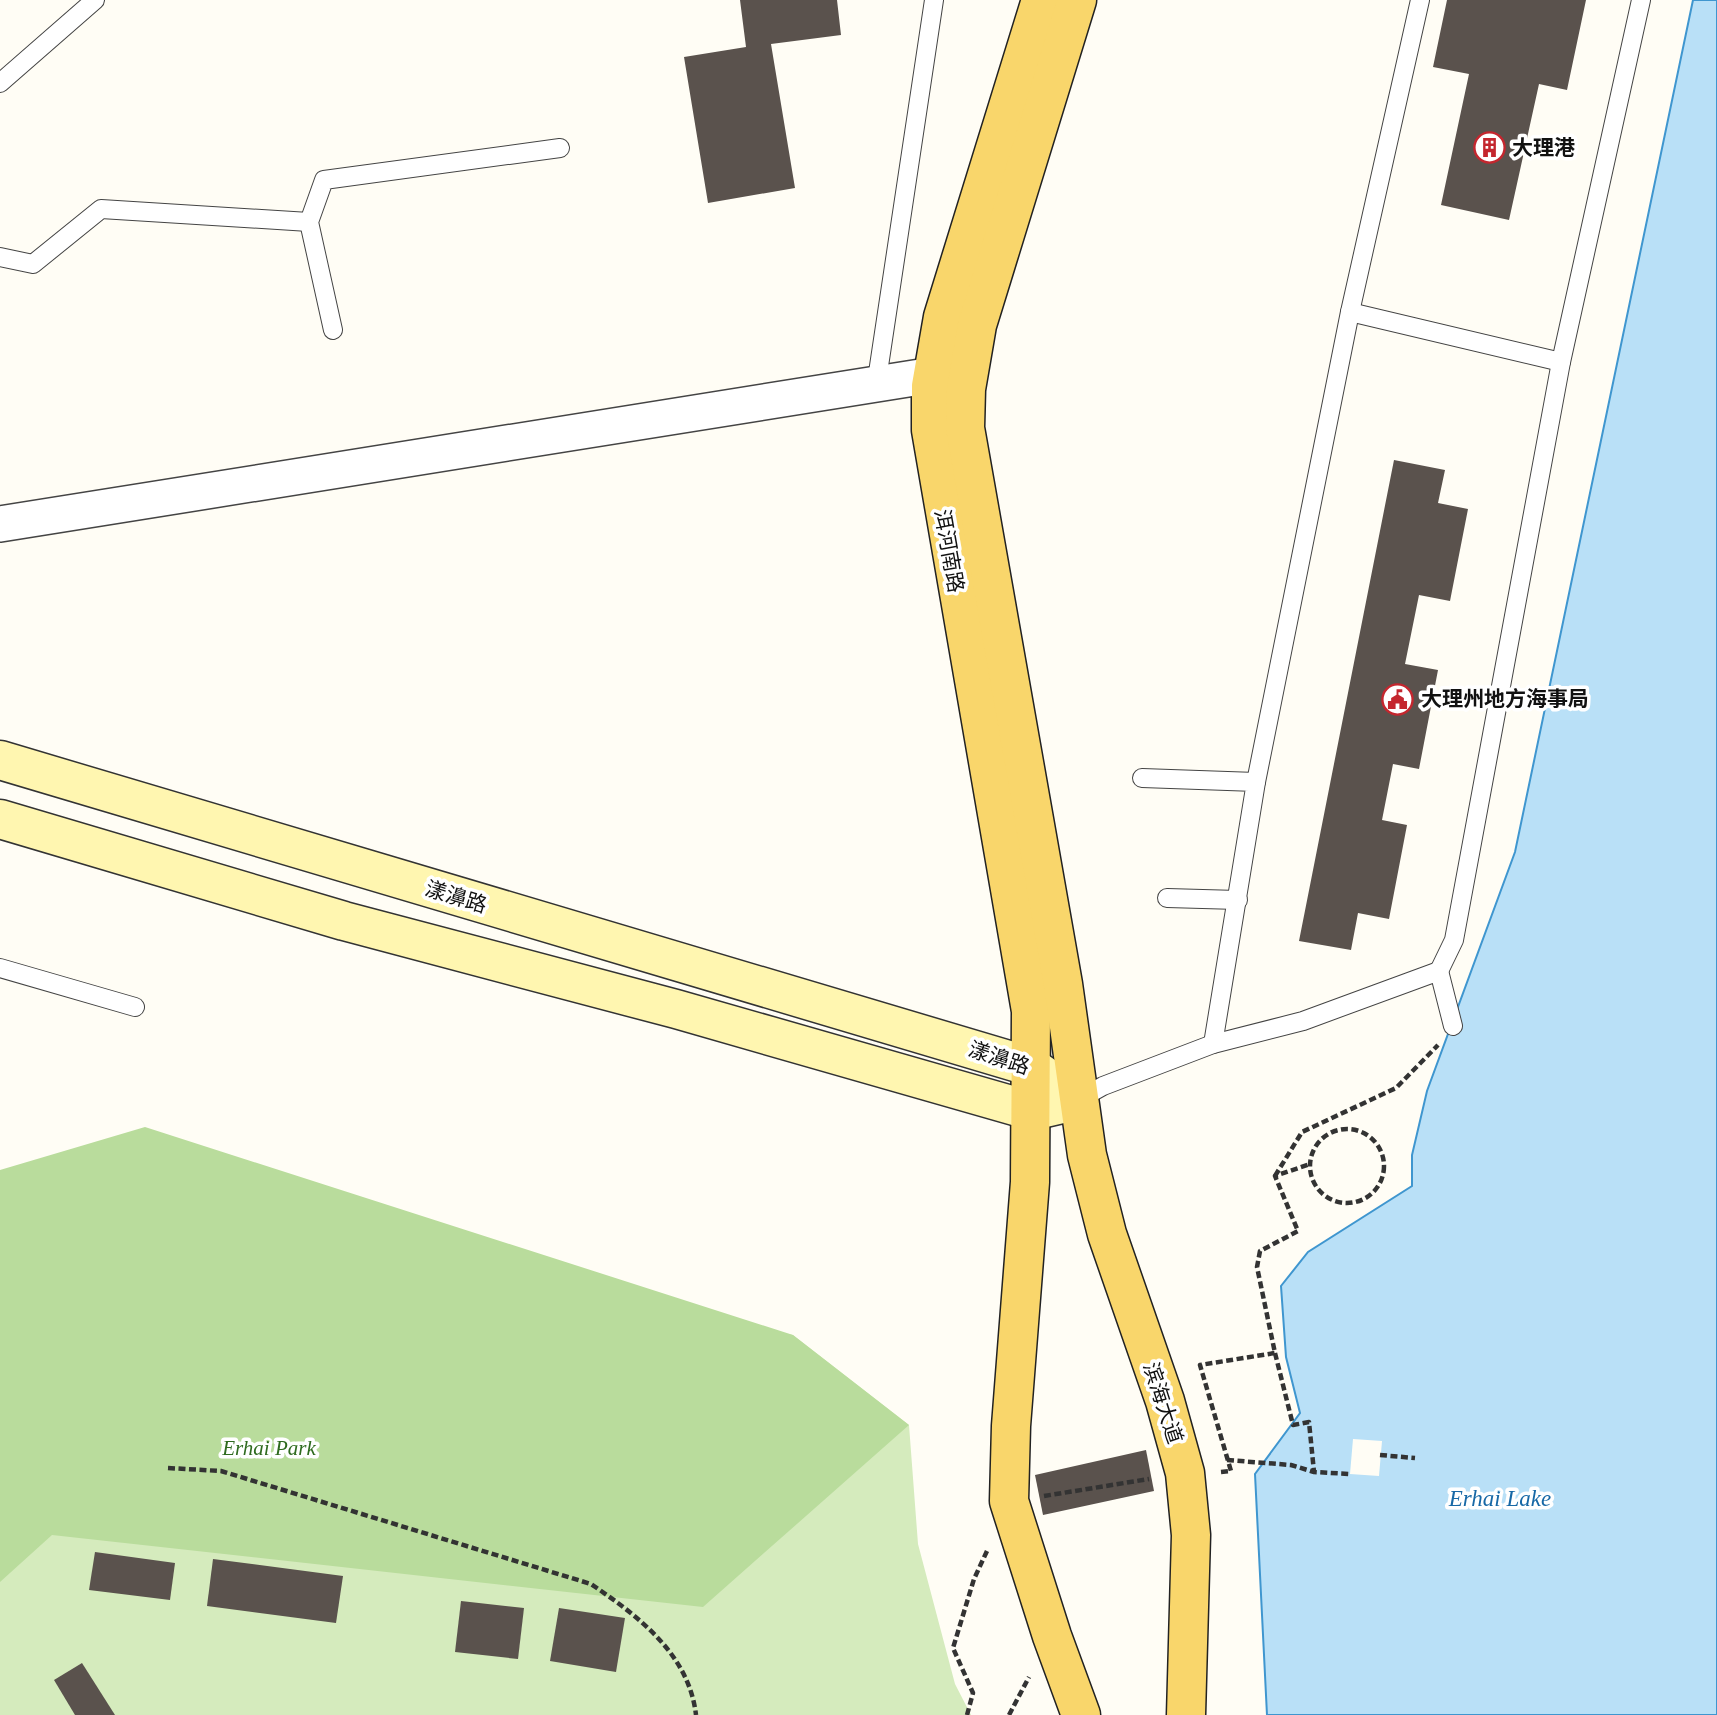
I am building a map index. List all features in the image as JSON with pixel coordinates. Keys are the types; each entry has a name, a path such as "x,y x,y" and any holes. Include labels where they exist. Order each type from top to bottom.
{"main road":[{"name":"洱河南路","path":"1032,1111 1027,975 933,455 930,408 943,317 1041,0"},
{"name":"洱河南路","path":"1077,0 977,325 969,368 965,419 986,559 1063,984 1078,1100"},
{"name":"漾濞路","path":"0,760 1032,1067 1078,1100"},
{"name":"漾濞路","path":"0,819 344,920 676,1009 1032,1111 1078,1100"},
{"name":"滨海大道","path":"1078,1100 1087,1155 1107,1234 1171,1420 1185,1473 1191,1535 1185,1715"},
{"path":"1032,1111 1009,1501 1052,1636 1081,1715"}],"street":[{"path":"0,524 933,375"}],"lane":[{"path":"0,83 95,0"},
{"path":"876,386 934,0"},
{"path":"1213,1044 1256,782 1350,312 1420,0"},
{"path":"1453,1026 1439,971 1454,940 1562,362 1641,0"},
{"path":"333,330 309,222 324,180 560,148"},
{"path":"0,257 33,264 101,209 309,222"},
{"path":"1350,312 1562,362"},
{"path":"1142,778 1256,782"},
{"path":"1167,898 1238,900"},
{"path":"0,968 135,1007"},
{"path":"1078,1100 1103,1086 1213,1044 1303,1021 1439,971"}],"path":[{"path":"1275,1176 1302,1132 1396,1088 1453,1026"},
{"path":"1275,1176 1310,1164 1320,1140 1343,1129 1368,1135 1383,1156 1384,1169 1381,1182 1374,1193 1353,1203 1342,1203 1331,1201 1314,1185 1310,1164"},
{"path":"1275,1176 1298,1231 1260,1251 1257,1267 1293,1425 1309,1422 1314,1472"},
{"path":"967,1715 973,1693 953,1648 974,1579 1009,1501 1185,1473 1231,1471 1200,1365 1275,1353"},
{"path":"1380,1455 1415,1458"},
{"path":"1227,1460 1291,1465 1314,1472 1350,1474"},
{"path":"168,1468 221,1471 591,1584 629,1609 664,1643 684,1674 696,1715"}],"green space":[{"name":"Erhai Park","path":"145,1127 793,1335 909,1425 703,1607 52,1535 0,1582 0,1170"},
{"name":"Erhai Park","path":"0,1193 793,1335 909,1425 918,1544 955,1684 971,1715 0,1715"}],"water":[{"name":"Erhai Lake","path":"1693,0 1717,0 1717,1715 1267,1715 1255,1474 1300,1413 1286,1357 1281,1286 1308,1252 1412,1186 1412,1155 1427,1091 1515,852"}],"pier":[{"path":"1353,1439 1382,1441 1379,1476 1350,1474"}],"building":[{"path":"740,0 837,0 841,35 771,44 795,188 708,203 684,57 746,47"},
{"name":"大理港","path":"1447,0 1586,0 1567,90 1539,84 1509,220 1441,205 1469,74 1433,67"},
{"path":"1394,460 1445,470 1438,503 1468,509 1450,601 1419,595 1405,664 1438,670 1419,769 1393,764 1382,820 1407,825 1389,919 1358,913 1351,950 1299,941"},
{"path":"1146,1450 1154,1491 1043,1515 1035,1475"},
{"path":"95,1552 175,1563 170,1600 89,1590"},
{"path":"213,1559 343,1576 336,1623 207,1606"},
{"path":"461,1601 524,1608 518,1659 455,1652"},
{"path":"559,1608 625,1618 616,1672 550,1661"},
{"path":"82,1663 115,1715 75,1715 54,1680"}],"place":[{"name":"大理港","path":"1489,148"},
{"name":"大理州地方海事局","path":"1398,699"}]}
